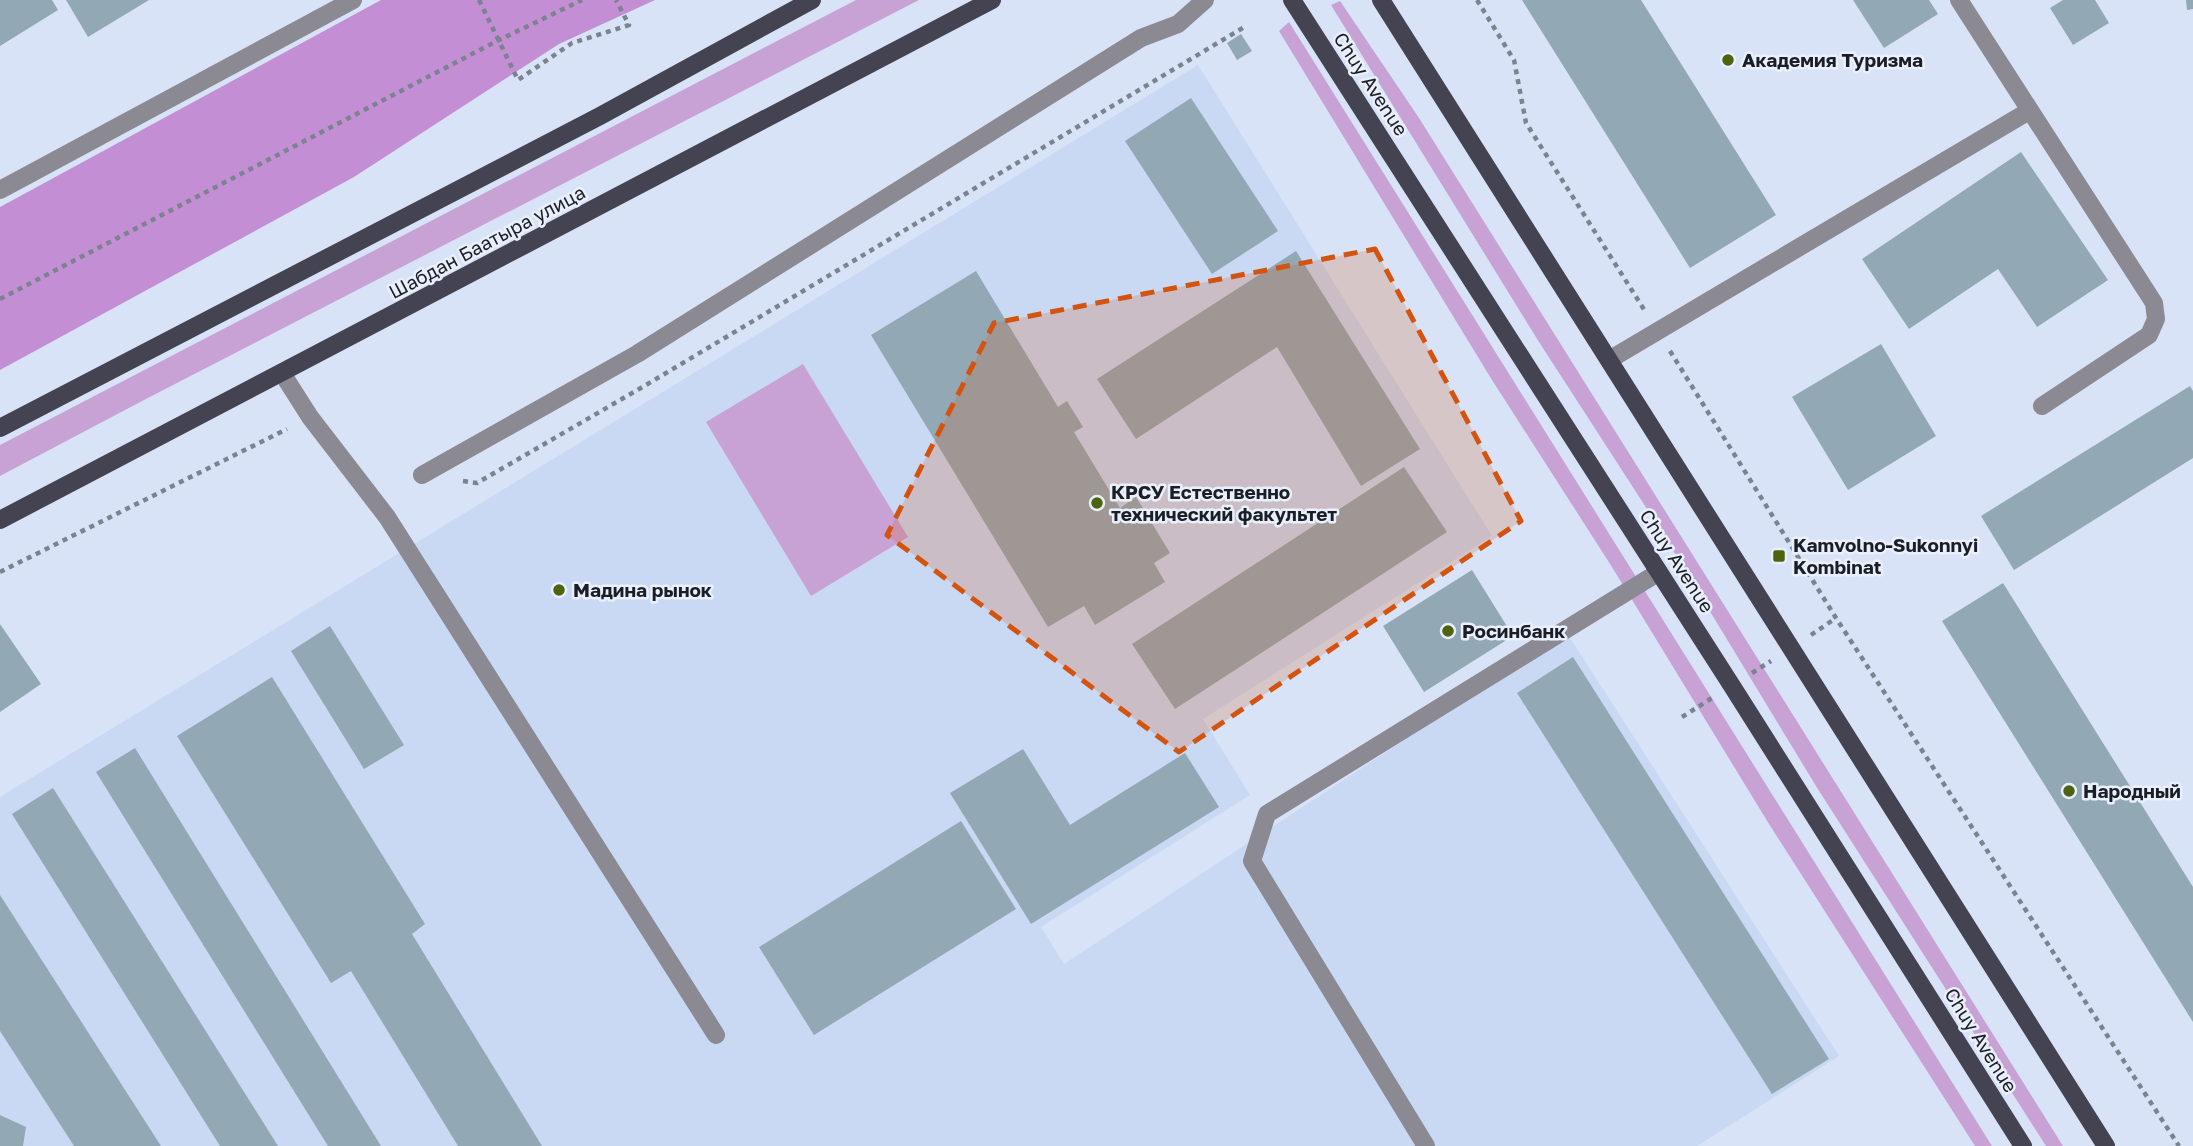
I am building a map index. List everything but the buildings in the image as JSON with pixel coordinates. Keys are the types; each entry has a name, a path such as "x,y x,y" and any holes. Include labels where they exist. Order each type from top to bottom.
{"main road":[{"path":"0,428 600,116 812,0"},
{"name":"Шабдан Баатыра улица","path":"0,520 992,0"},
{"name":"Chuy Avenue","path":"1292,0 2023,1146"},
{"path":"1381,0 2106,1146"}],"street":[{"path":"0,190 353,0"},
{"path":"422,475 637,354 1141,37 1178,24 1205,0"},
{"path":"1959,0 2154,303 2156,319 2149,335 2042,406"},
{"path":"1609,360 2029,111"},
{"path":"282,373 310,418 387,517 716,1035"},
{"path":"1426,1146 1252,861 1266,814 1659,572"}],"path":[{"path":"479,0 518,80 572,43 629,25 616,0"},
{"path":"0,299 499,40 582,0"},
{"path":"1477,0 1514,60 1526,123 1836,618 2179,1146"},
{"path":"422,475 477,484 1246,26"},
{"path":"0,572 310,418"},
{"path":"1682,717 1836,618"}],"highlighted area":[{"path":"1375,249 1521,521 1179,752 887,535 994,323"}],"shaded area":[{"path":"381,0 655,0 559,44 354,177 0,370 0,207"},
{"path":"856,0 919,0 0,476 0,445"},
{"path":"1340,1 1419,118 2063,1146 2046,1146 1816,786 1660,529 1539,342 1331,5"},
{"path":"1289,22 1992,1146 1975,1146 1769,824 1612,567 1492,380 1279,31"},
{"path":"1198,65 1492,536 1203,719 1250,795 1041,927 1064,964 1567,633 1839,1056 1697,1146 0,1146 0,797"},
{"path":"803,364 908,537 811,596 706,422"}],"place":[{"name":"Академия Туризма","path":"1728,60"},
{"name":"КРСУ Естественно технический факультет","path":"1097,503"},
{"name":"Kamvolno-Sukonnyi Kombinat","path":"1779,556"},
{"name":"Мадина рынок","path":"559,590"},
{"name":"Росинбанк","path":"1448,631"},
{"name":"Народный","path":"2069,791"}]}
